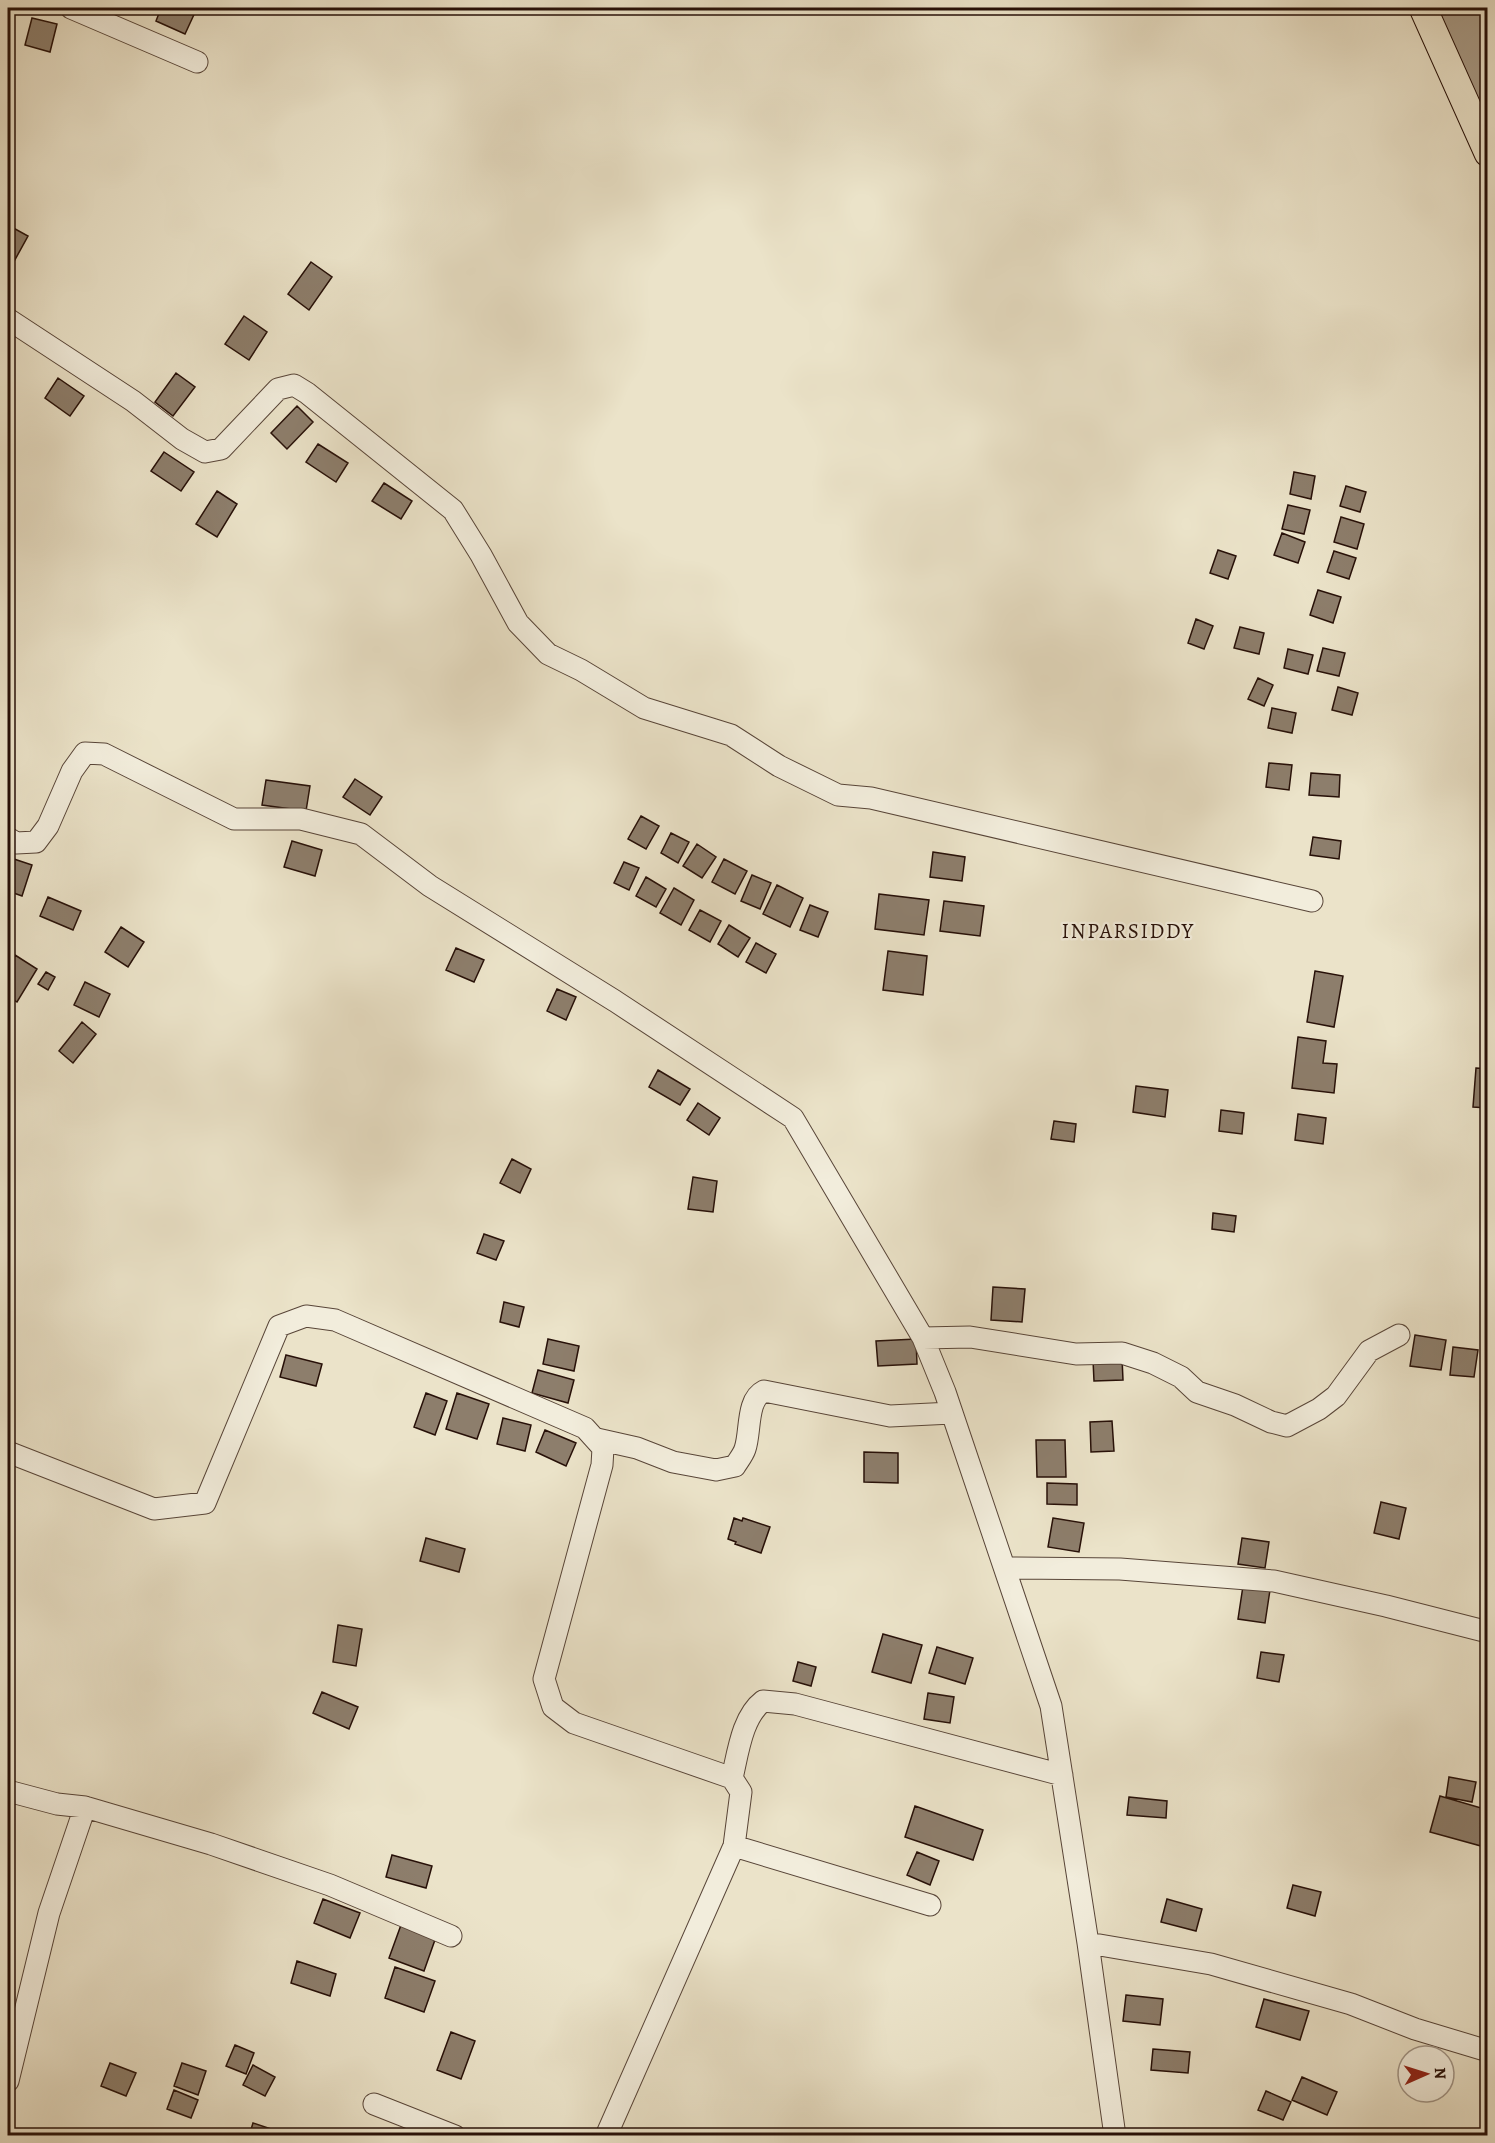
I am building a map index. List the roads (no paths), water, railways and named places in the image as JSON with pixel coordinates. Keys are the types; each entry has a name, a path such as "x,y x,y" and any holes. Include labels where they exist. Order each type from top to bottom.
{"main road":[{"path":"1423,8 1488,153"}],"street":[{"path":"71,8 197,62"},
{"path":"8,319 133,401 183,439 205,452 221,449 278,389 294,385 301,389 453,510 481,555 518,623 548,654 581,670 644,708 731,735 779,766 838,795 871,798 1312,901"},
{"path":"8,838 16,843 36,842 48,826 72,771 85,753 104,754 234,819 301,819 361,834 430,886 615,1001 793,1118 923,1338 952,1413 1052,1706 1115,2136"},
{"path":"8,1452 154,1509 205,1503 279,1326 306,1316 346,1324 585,1428 597,1439 603,1448 602,1465 544,1679 553,1707 574,1723 732,1778 741,1792 734,1846 606,2136"},
{"path":"923,1338 970,1337 1076,1354 1122,1353 1153,1363 1181,1377 1197,1392 1235,1405 1270,1422 1287,1426 1319,1410 1335,1396 1370,1351 1399,1335"},
{"path":"597,1439 637,1448 673,1462 716,1470 735,1466 745,1450 754,1403 758,1394 764,1391 890,1416 952,1413"},
{"path":"1005,1568 1120,1569 1274,1581 1386,1605 1488,1632"},
{"path":"732,1778 753,1708 763,1701 795,1704 1062,1775"},
{"path":"8,1791 57,1803 84,1806 211,1844 330,1885 451,1936"},
{"path":"8,2081 49,1912 84,1806"},
{"path":"734,1846 930,1905"},
{"path":"1088,1943 1211,1964 1351,2004 1415,2029 1488,2051"},
{"path":"374,2104 455,2136"}],"district":[{"name":"INPARSIDDY","path":"1128,931"}]}
